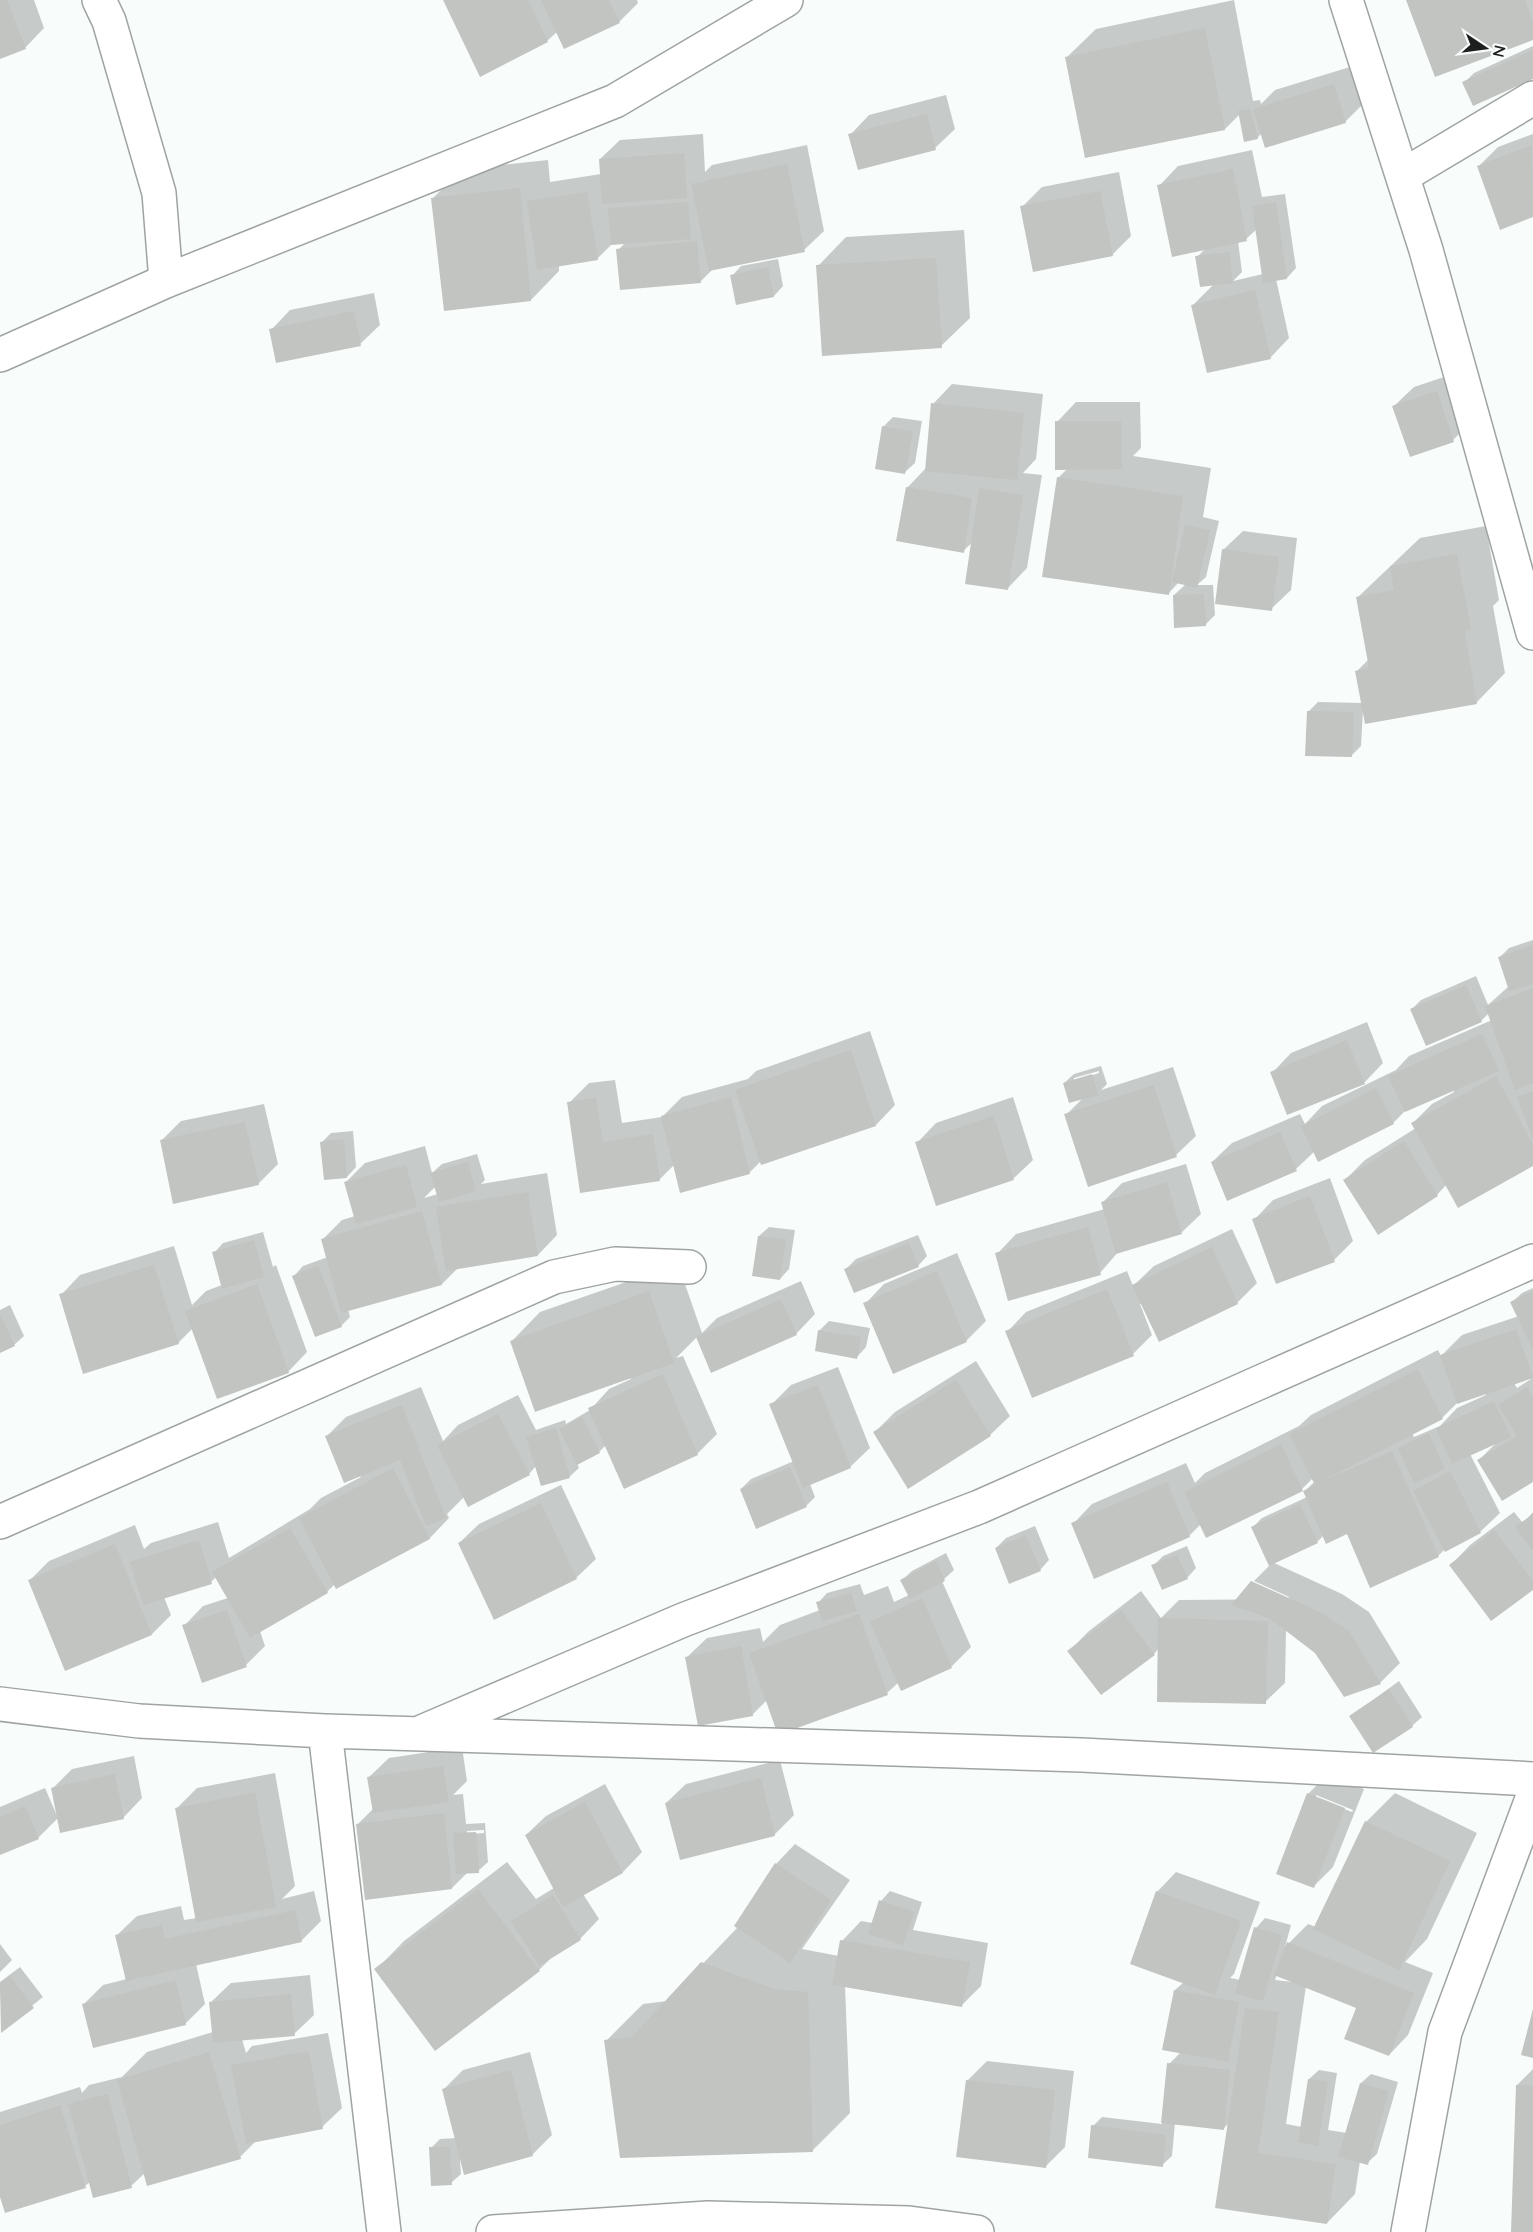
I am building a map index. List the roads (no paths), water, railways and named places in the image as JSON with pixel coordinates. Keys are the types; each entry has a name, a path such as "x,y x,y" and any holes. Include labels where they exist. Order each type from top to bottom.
{"street":[{"path":"99,0 110,21 159,193 166,281"},
{"path":"0,355 166,281 615,101 786,0"},
{"path":"1346,0 1404,175 1533,633"},
{"path":"1404,175 1533,98"},
{"path":"417,1734 683,1620 979,1507 1533,1261"},
{"path":"0,1522 554,1277 615,1264 688,1267"},
{"path":"0,1704 139,1721 325,1731 1082,1755 1533,1779"},
{"path":"325,1731 384,2232"},
{"path":"1408,2232 1445,2032 1533,1796"},
{"path":"493,2232 708,2218 909,2223 977,2232"}]}
